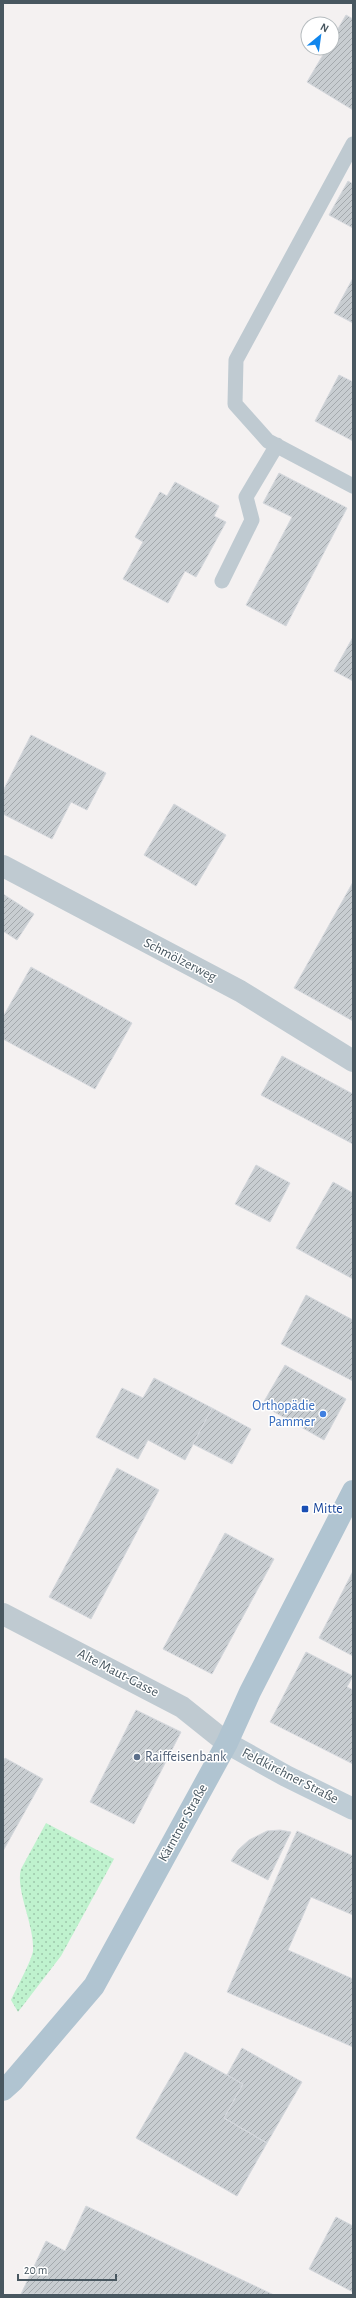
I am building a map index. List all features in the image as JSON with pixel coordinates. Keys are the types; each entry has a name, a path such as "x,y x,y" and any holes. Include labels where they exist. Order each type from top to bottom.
{"main road":[{"name":"Kärntner Straße","path":"3,2090 13,2081 94,1986 227,1743 250,1692 353,1491"},
{"name":"Feldkirchner Straße","path":"227,1743 286,1776 353,1808"}],"street":[{"name":"Schmölzerweg","path":"3,866 240,991 353,1061"},
{"name":"Alte Maut-Gasse","path":"3,1614 182,1707 227,1743"}],"lane":[{"path":"353,144 236,360 235,404 268,441 353,486"},
{"path":"222,582 252,520 246,497 277,445"}],"green space":[{"path":"46,1823 114,1859 61,1956 18,2012 11,2000 33,1951 33,1941 21,1887 21,1869"}],"building":[{"path":"346,15 353,19 353,110 307,82 322,56 340,56 340,25"},
{"path":"348,181 353,184 353,228 329,215"},
{"path":"353,278 353,323 334,313"},
{"path":"339,375 353,382 353,441 315,421"},
{"path":"279,473 347,508 286,626 246,605 292,517 263,503"},
{"path":"175,482 219,506 214,516 226,522 196,577 185,571 168,603 123,579 143,542 135,537 160,492 167,496"},
{"path":"353,637 353,681 334,671"},
{"path":"31,735 106,773 87,810 71,802 52,839 3,814 3,791"},
{"path":"174,804 226,835 196,886 144,855"},
{"path":"353,882 353,1021 294,988"},
{"path":"3,894 34,914 17,940 3,931"},
{"path":"31,967 132,1023 95,1089 3,1039 3,1017"},
{"path":"282,1056 353,1094 353,1144 261,1095"},
{"path":"256,1165 290,1183 270,1222 235,1204"},
{"path":"333,1182 353,1193 353,1279 296,1248"},
{"path":"306,1295 353,1320 353,1381 281,1344"},
{"path":"285,1365 346,1399 324,1440 262,1405"},
{"path":"154,1378 212,1408 185,1460 148,1440 138,1459 96,1437 122,1388 143,1398"},
{"path":"212,1408 251,1429 232,1464 193,1444"},
{"path":"117,1468 159,1490 91,1619 49,1597"},
{"path":"225,1533 274,1559 212,1674 163,1649"},
{"path":"353,1571 353,1656 319,1638"},
{"path":"306,1652 353,1676 347,1687 353,1690 353,1764 270,1722"},
{"path":"136,1710 181,1732 134,1824 90,1802"},
{"path":"5,1758 43,1779 3,1851 3,1762"},
{"path":"280,1830 291,1832 268,1880 231,1861 238,1850 249,1840 267,1831"},
{"path":"297,1831 353,1856 353,1915 311,1897 288,1950 353,1979 353,2047 227,1992"},
{"path":"242,2048 302,2082 267,2143 224,2118 243,2084 227,2075"},
{"path":"185,2052 243,2084 224,2118 267,2143 237,2196 136,2138"},
{"path":"86,2206 274,2295 21,2294 46,2241 65,2251"},
{"path":"336,2217 353,2226 353,2292 309,2269"}],"place":[{"name":"Orthopädie Pammer","path":"323,1414"},
{"name":"Mitte","path":"305,1509"},
{"name":"Raiffeisenbank","path":"137,1757"}]}
